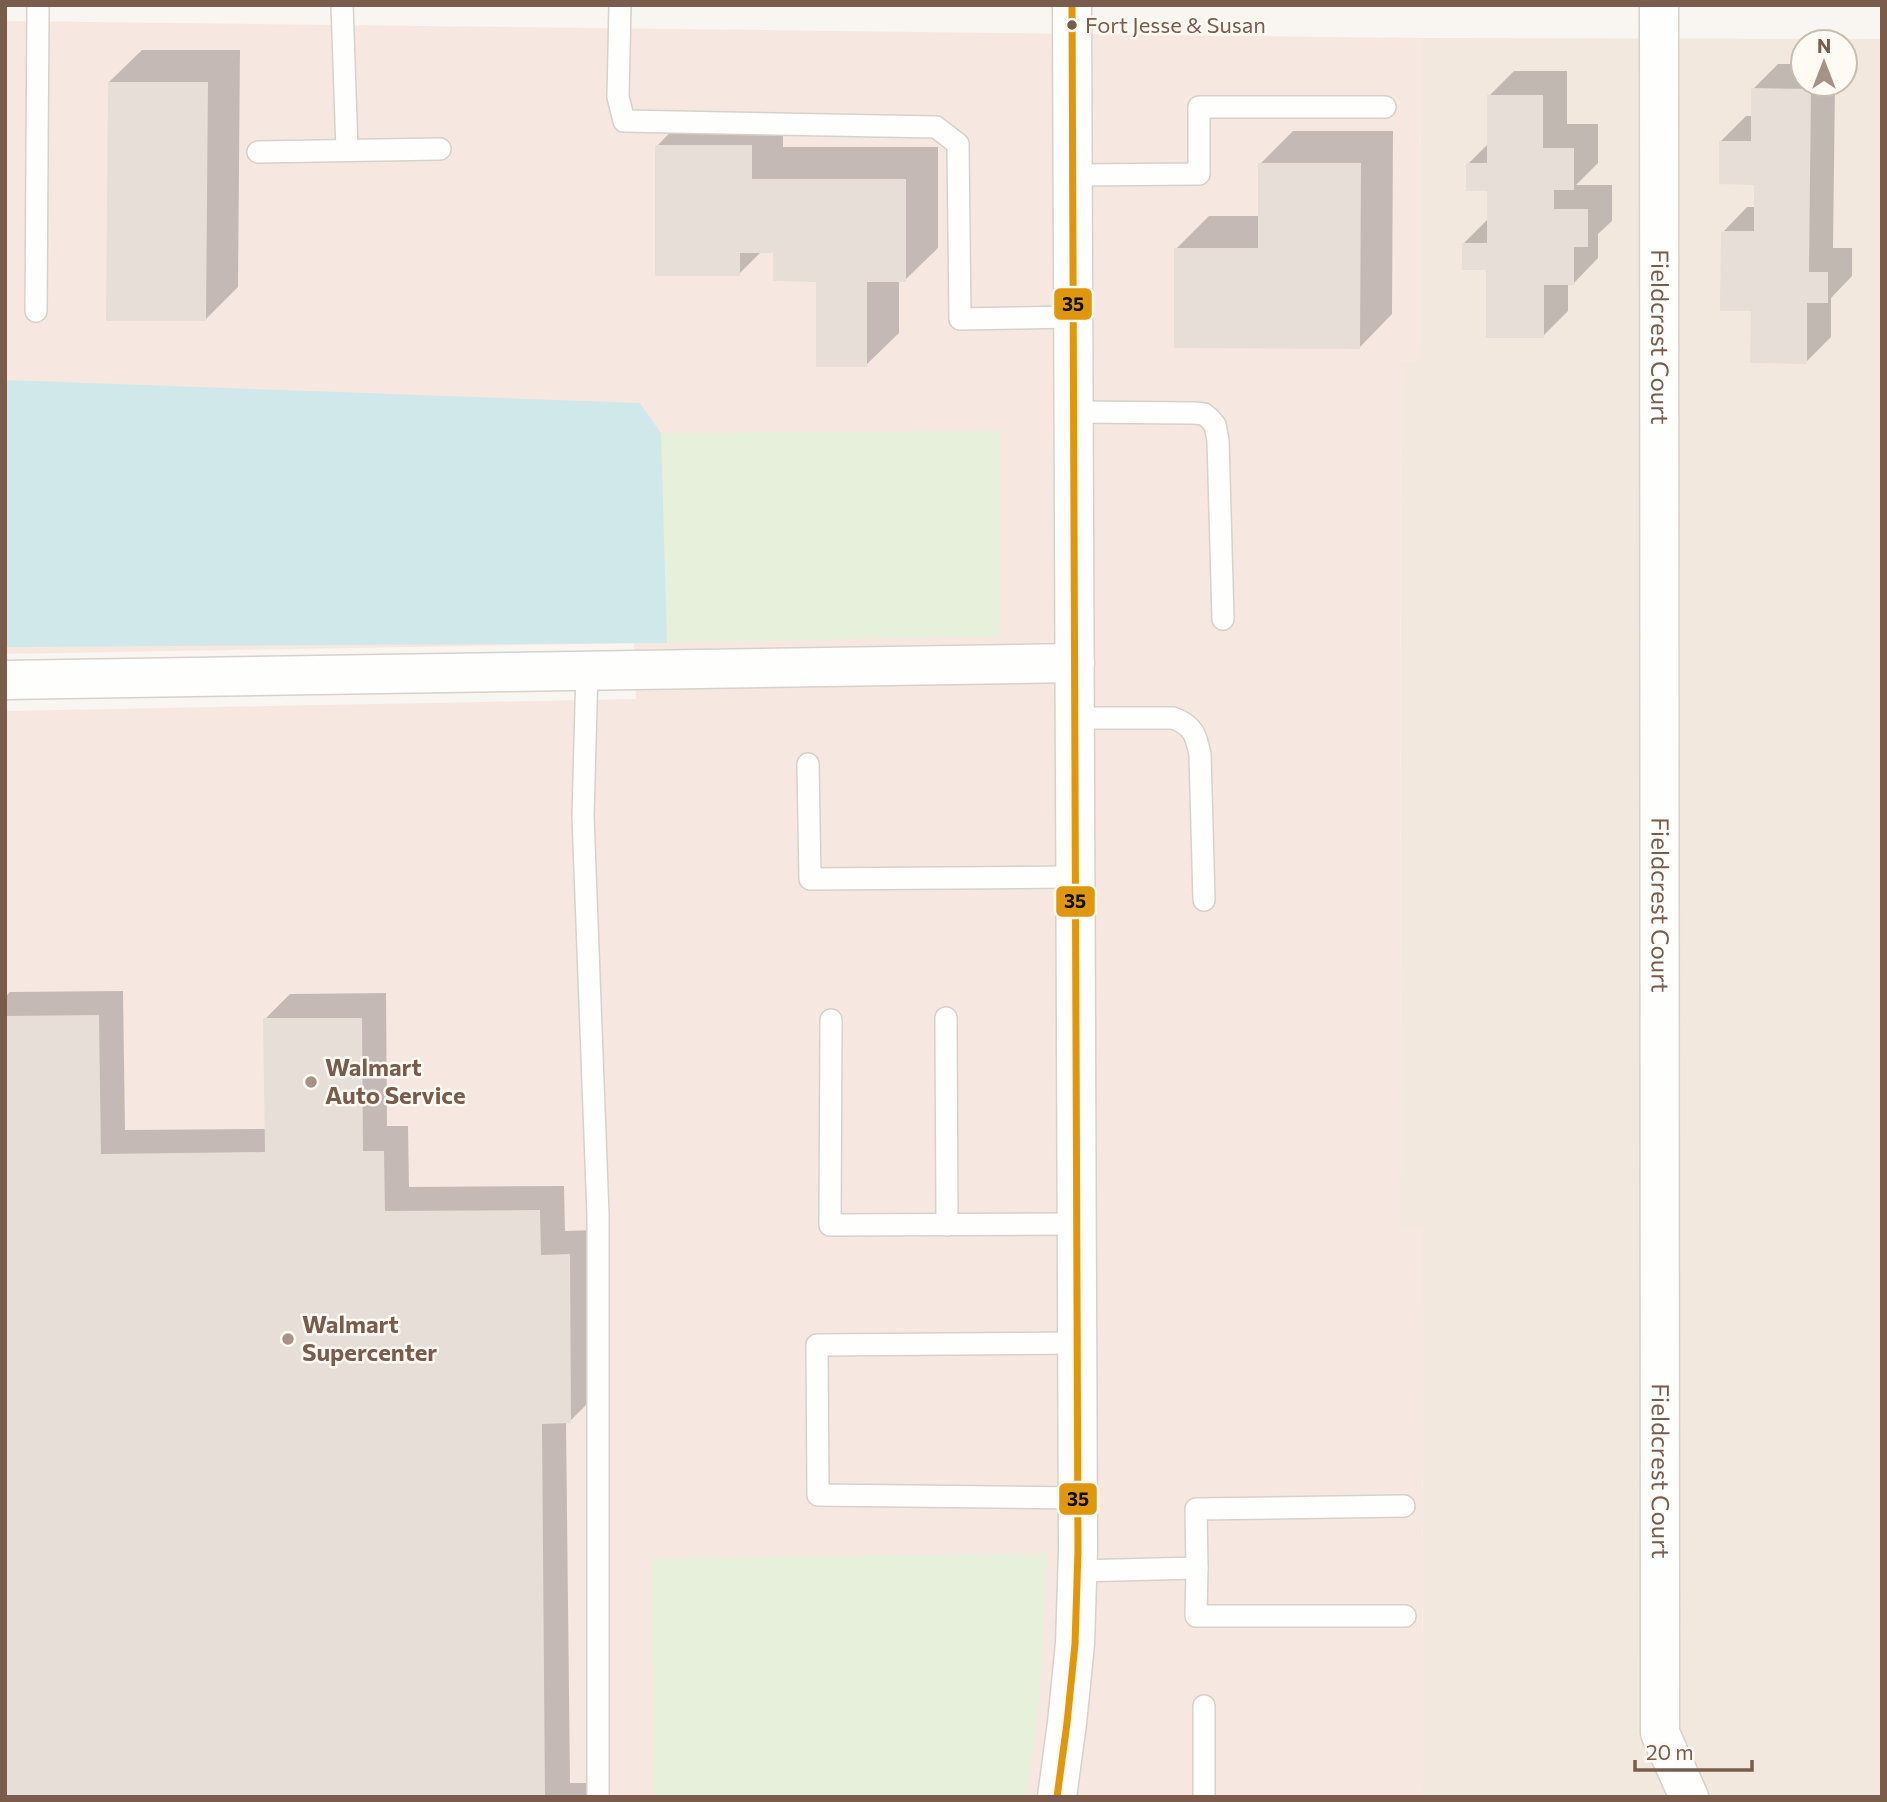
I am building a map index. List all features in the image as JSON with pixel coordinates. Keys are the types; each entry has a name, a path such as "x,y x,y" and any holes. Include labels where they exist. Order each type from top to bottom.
{"street":[{"path":"1057,1797 1068,1723 1075,1644 1079,1498 1072,5"},
{"name":"Fieldcrest Court","path":"1659,5 1660,1733 1689,1797"},
{"path":"5,680 1075,663"}],"lane":[{"path":"36,312 38,5"},
{"path":"342,5 347,150"},
{"path":"620,5 618,97 624,121 936,127 958,144 960,319 1073,317"},
{"path":"1073,175 1199,174 1199,107 1385,107"},
{"path":"258,152 440,149"},
{"path":"1074,412 1194,413 1204,414 1215,425 1220,457 1223,619"},
{"path":"587,670 583,816 598,1215 598,1797"},
{"path":"1075,718 1173,718 1187,723 1196,735 1200,754 1204,900"},
{"path":"807,764 810,879 1075,877"},
{"path":"946,1018 947,1224"},
{"path":"831,1020 830,1225 1077,1224"},
{"path":"1077,1343 817,1345 818,1495 1079,1498"},
{"path":"1404,1506 1196,1509 1196,1616 1405,1616"},
{"path":"1077,1571 1197,1568"},
{"path":"1204,1706 1204,1797"}],"shaded area":[{"path":"5,21 1421,38 1420,360 1401,362 1400,1228 1422,1228 1423,1797 5,1797 5,711 636,699 634,643 5,654"},
{"path":"1421,38 1789,39 1789,98 1859,98 1859,39 1882,39 1882,1797 1423,1797 1422,1229 1400,1228 1401,362 1420,360"}],"green space":[{"path":"999,431 1000,636 667,643 661,433"},
{"path":"1047,1553 1038,1706 1024,1797 653,1797 652,1559"}],"water":[{"path":"5,380 640,403 661,433 667,643 5,647"}],"building":[{"path":"108,82 208,82 206,321 106,321"},
{"path":"1751,88 1789,89 1789,98 1811,98 1809,272 1828,272 1828,303 1807,303 1807,364 1750,363 1751,311 1720,311 1721,231 1754,231 1754,185 1719,184 1719,141 1751,141"},
{"path":"1487,95 1543,95 1543,148 1574,148 1574,190 1554,190 1554,209 1588,209 1588,247 1574,247 1574,285 1544,285 1544,338 1486,338 1486,270 1462,270 1462,243 1487,243 1487,191 1466,191 1466,163 1487,163"},
{"path":"655,145 752,145 752,179 906,179 906,282 867,282 867,367 816,367 816,282 773,281 773,253 740,253 740,276 655,276"},
{"path":"1258,163 1361,163 1360,349 1174,348 1174,248 1258,248"},
{"name":"Walmart Supercenter","path":"99,1015 101,1154 265,1152 263,1018 362,1018 363,1151 384,1151 385,1211 540,1210 541,1255 570,1254 571,1423 542,1424 545,1797 5,1797 5,1016"}],"transit line":[{"name":"35","path":"1057,1797 1075,1644 1078,1551 1072,5"}],"place":[{"name":"Fort Jesse & Susan","path":"1072,25"},
{"name":"Walmart Auto Service","path":"311,1082"},
{"name":"Walmart Supercenter","path":"288,1339"}]}
